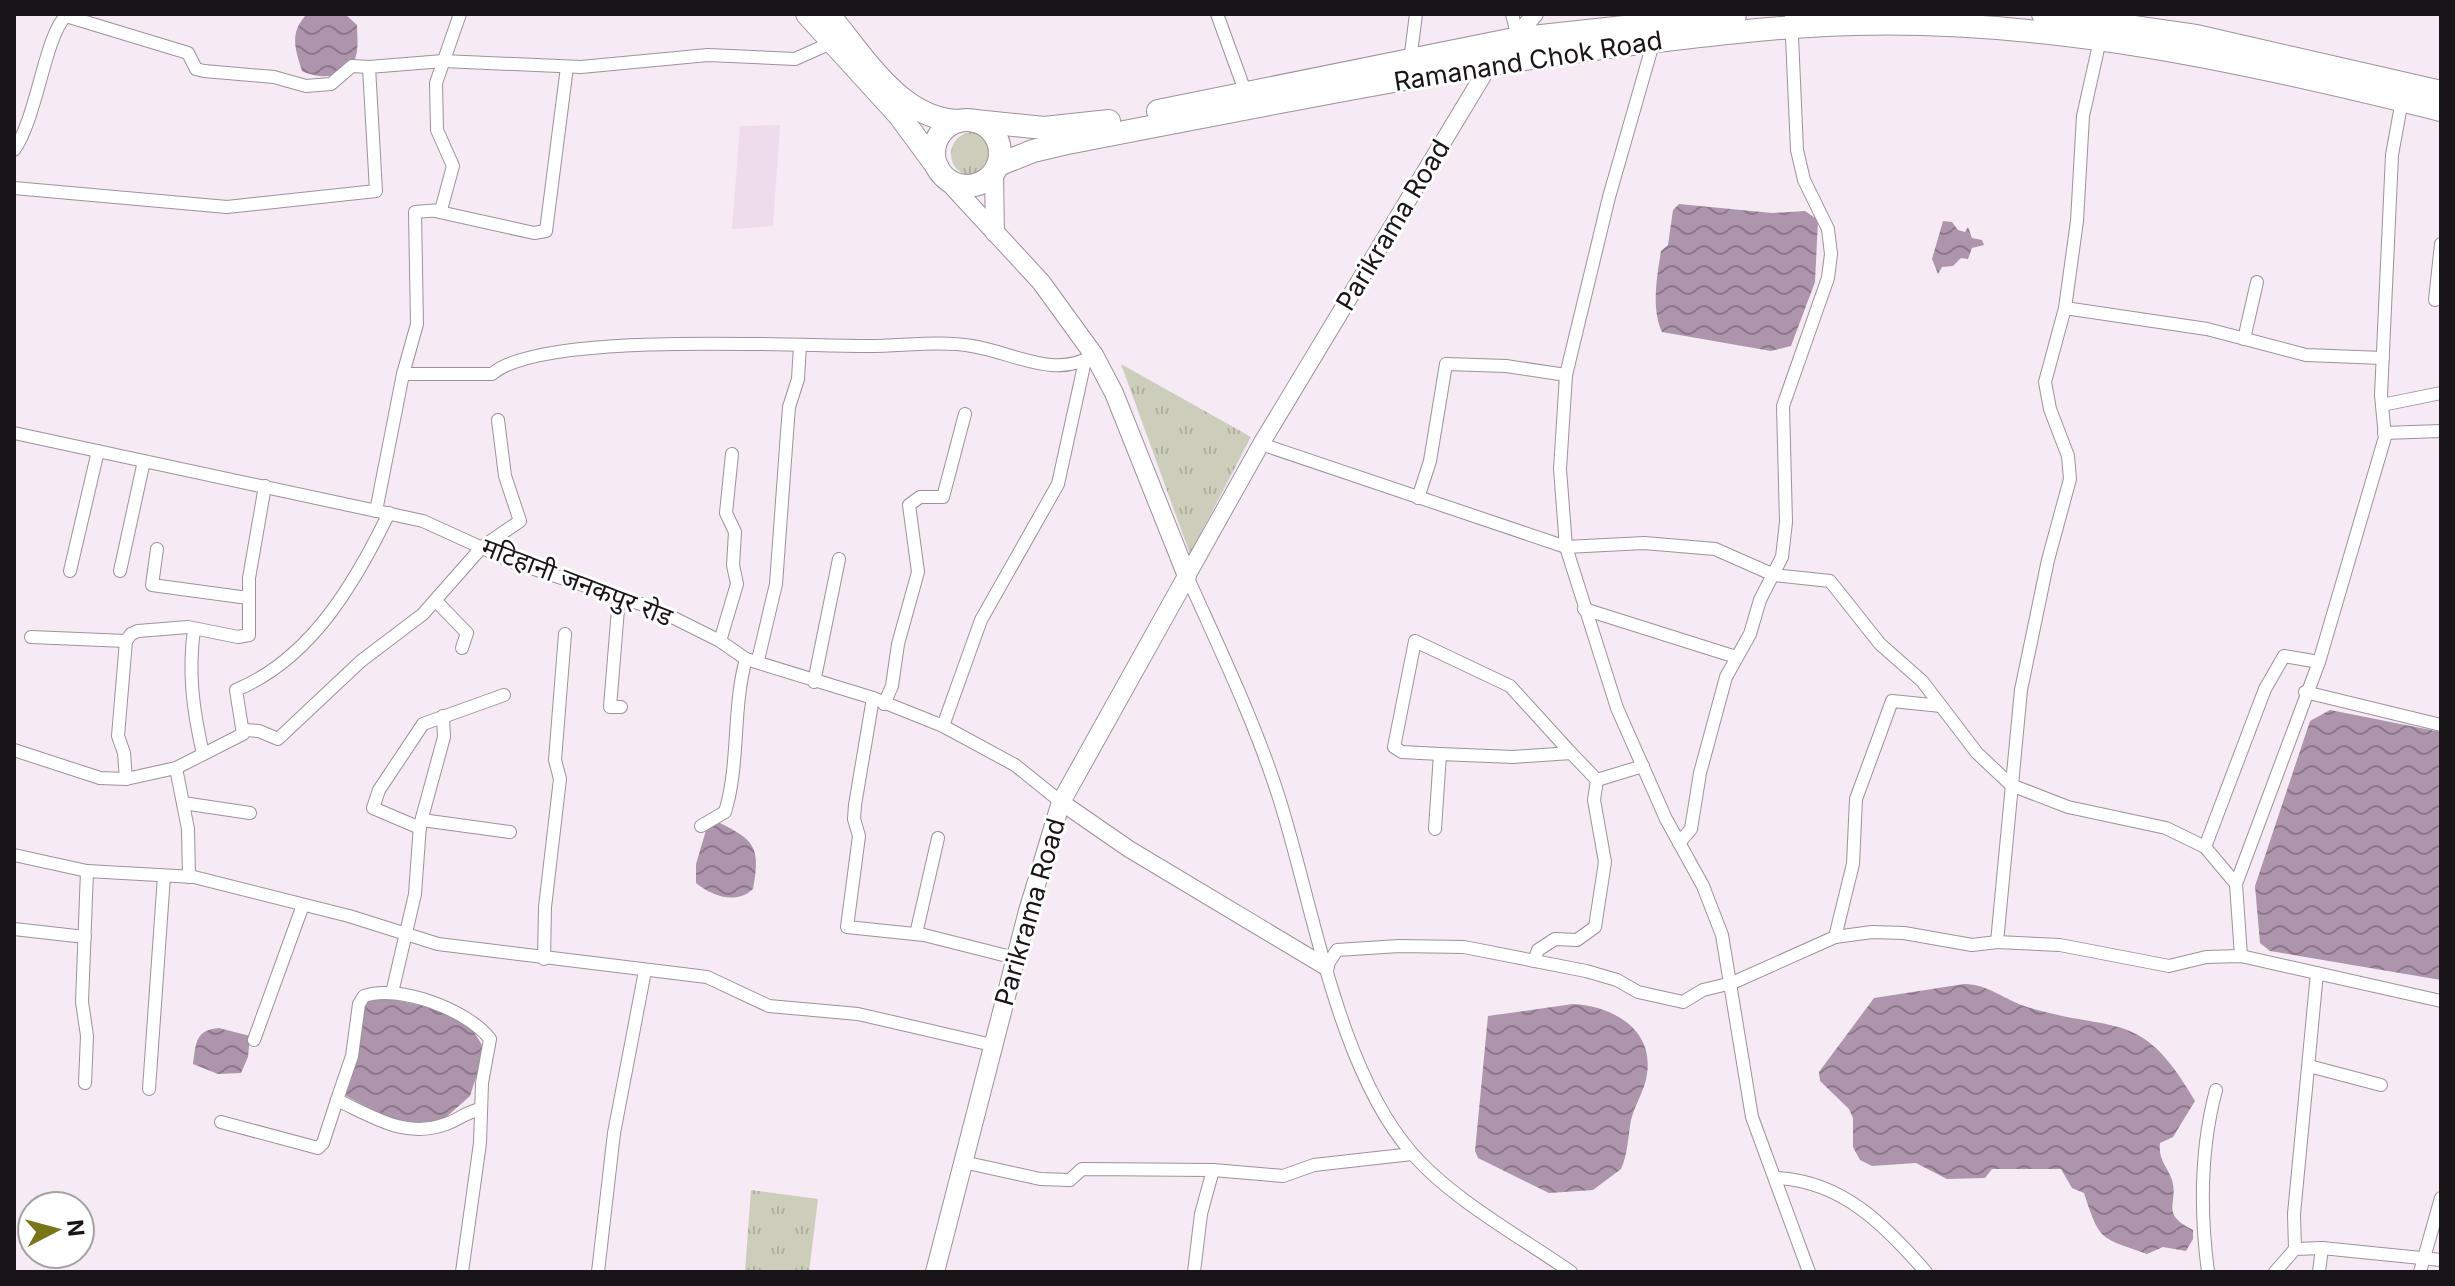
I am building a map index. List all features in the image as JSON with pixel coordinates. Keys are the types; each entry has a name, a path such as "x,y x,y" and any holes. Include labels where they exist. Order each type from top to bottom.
{"highway":[{"path":"807,14 899,115 942,173 967,186 985,182 996,169 1000,149 996,136 967,121 946,128 937,140 934,155 942,173"},
{"name":"Ramanand Chok Road","path":"828,14 895,92 934,118 1018,127 1083,125 1410,61 1516,37 1673,17 1752,14"},
{"path":"2043,14 2196,36 2441,92"},
{"name":"Ramanand Chok Road","path":"996,169 1055,146 1490,62 1653,42 1792,20 1981,28 2168,47 2258,65 2441,110"}],"main road":[{"path":"995,233 996,169"},
{"path":"942,173 1041,282 1114,393 1187,576"},
{"name":"Parikrama Road","path":"935,1272 1015,958 1061,802 1187,576"}],"street":[{"path":"415,212 441,210 453,166 437,130 436,83 460,14"},
{"path":"1217,14 1245,91"},
{"path":"1410,61 1416,14"},
{"path":"1512,14 1516,37"},
{"name":"Parikrama Road","path":"1187,576 1261,444 1490,62 1535,14"},
{"path":"14,150 29,126 56,35 66,16 188,53 196,69 274,77 306,86 331,84 352,66 443,61 567,67 708,55 795,59 831,43"},
{"path":"1673,17 1653,42 1566,375 1560,469 1566,547 1617,708 1679,843 1703,886 1722,935 1752,1117 1809,1272"},
{"path":"1679,843 1691,829 1713,718 1736,657 1750,634 1760,600 1782,557 1786,522 1783,406 1819,310 1831,254 1828,229 1804,180 1797,150 1792,20"},
{"path":"1997,942 2011,785 2029,644 2070,479 2068,456 2050,409 2045,382 2065,308 2077,221 2083,116 2100,40"},
{"path":"14,188 227,207 376,191 369,67"},
{"path":"415,212 440,211 534,233 546,231 567,67"},
{"path":"2241,956 2236,884 2305,692 2319,662 2352,559 2384,433 2383,358 2392,155 2402,100"},
{"path":"245,730 236,690 265,677 310,639 356,574 383,512 403,374 417,324 415,212"},
{"path":"2435,300 2441,244"},
{"path":"2244,339 2257,282"},
{"path":"2065,308 2207,329 2306,355 2383,358"},
{"path":"403,374 492,374 505,363 615,347 687,343 970,345 1049,366 1089,358 1058,484 981,620 943,726"},
{"path":"701,826 725,812 732,790 735,721 781,552 788,420 798,379 800,345"},
{"path":"1418,498 1430,461 1446,364 1506,366 1566,375"},
{"path":"2382,405 2441,393"},
{"path":"965,414 943,497 920,497 909,505 918,572 898,644 892,686 878,701 855,805 854,819 859,836 846,922 850,929 880,928 916,934 1015,958"},
{"path":"14,750 77,773 126,779 176,768 245,730 259,731 278,739 361,661 436,601 482,547 521,517 505,476 498,420"},
{"path":"2384,433 2441,431"},
{"name":"मटिहानी जनकपुर रोड","path":"14,433 423,521 523,566 656,609 752,659 943,726 1015,765 1061,802"},
{"path":"1261,444 1566,547 1644,543 1715,549 1774,575 1830,581 1880,644 1922,681 1977,753 2011,785 2068,807 2166,828 2205,847 2236,884"},
{"path":"70,571 98,451"},
{"path":"720,641 737,584 733,565 735,532 726,513 732,454"},
{"path":"120,571 144,461"},
{"path":"126,779 124,753 118,736 126,641 138,631 194,629 249,635 248,598 265,486"},
{"path":"157,549 152,585 248,598"},
{"path":"814,682 839,559"},
{"path":"1187,576 1267,762 1326,967 1362,1069 1390,1124 1412,1154 1452,1188 1571,1272"},
{"path":"619,597 610,707 621,707"},
{"path":"436,601 467,633 462,648"},
{"path":"1584,609 1736,657"},
{"path":"194,629 189,668 191,702 203,754"},
{"path":"544,959 545,907 560,779 555,760 565,634"},
{"path":"31,637 126,641"},
{"path":"1571,753 1513,757 1402,752 1394,747 1415,641 1510,686 1597,780"},
{"path":"2205,847 2265,689 2284,656 2319,662"},
{"path":"2305,692 2441,725"},
{"path":"504,695 423,724 379,790 373,808 421,824 510,832"},
{"path":"1835,937 1853,864 1856,799 1892,701 1941,706"},
{"path":"392,993 418,875 421,824 444,737 443,716"},
{"path":"1435,829 1440,754"},
{"path":"1597,780 1643,766"},
{"path":"176,768 190,848 189,877"},
{"path":"1534,961 1538,950 1555,939 1577,940 1595,927 1605,862 1594,800 1597,780"},
{"path":"1061,802 1129,849 1326,967"},
{"path":"183,803 250,813"},
{"path":"916,934 938,838"},
{"path":"14,855 87,871 189,877 303,905 438,944 707,977 769,1006 858,1014 992,1045"},
{"path":"85,1083 87,871"},
{"path":"149,1089 164,876"},
{"path":"254,1040 303,905"},
{"path":"14,929 85,937"},
{"path":"1326,967 1337,950 1399,946 1464,947 1617,980 1638,992 1683,1002 1703,990 1732,983 1835,937 1904,933 1972,945 1997,942 2060,945 2169,966 2206,957 2241,956 2441,1001"},
{"path":"598,1272 614,1133 645,971"},
{"path":"2275,1272 2295,1249 2294,1214 2317,973"},
{"path":"221,1122 318,1148 323,1143 352,1056 359,1004 373,993 392,993 446,1007 485,1032 490,1044 483,1069 480,1143 462,1272"},
{"path":"2309,1066 2381,1085"},
{"path":"2208,1272 2202,1175 2206,1129 2216,1090"},
{"path":"337,1100 394,1127 409,1130 447,1124 481,1109"},
{"path":"963,1162 1040,1179 1070,1180 1082,1169 1213,1170 1283,1176 1314,1165 1412,1154"},
{"path":"1194,1272 1201,1214 1213,1170"},
{"path":"1776,1178 1807,1181 1847,1198 1894,1235 1926,1272"},
{"path":"2420,1272 2441,1198"},
{"path":"2295,1249 2322,1248 2441,1260"},
{"path":"2319,1272 2322,1248"}],"shaded area":[{"path":"780,125 773,226 732,229 740,126"}],"green space":[{"path":"973,132 988,139 995,154 988,169 973,176 958,169 951,154 958,139"},
{"path":"1121,364 1251,437 1190,554"},
{"path":"751,1190 818,1199 809,1272 745,1272"}],"water":[{"path":"307,14 345,14 357,25 356,55 346,71 324,76 302,71 296,34"},
{"path":"1679,204 1772,213 1805,211 1818,220 1815,282 1791,346 1771,351 1662,332 1656,303 1658,271 1661,251 1668,245 1673,210"},
{"path":"1943,221 1952,222 1958,230 1965,232 1968,227 1972,238 1982,240 1984,245 1972,248 1968,259 1961,258 1953,266 1942,267 1938,274 1932,259"},
{"path":"2330,710 2441,732 2441,980 2270,951 2260,943 2255,886 2310,721"},
{"path":"718,822 747,840 755,854 753,889 739,897 717,895 696,883 696,864 707,827"},
{"path":"1964,984 1989,989 2027,1007 2124,1029 2142,1037 2176,1071 2195,1101 2173,1137 2160,1143 2160,1149 2174,1189 2173,1213 2176,1219 2193,1230 2193,1239 2186,1251 2163,1247 2147,1254 2104,1236 2094,1221 2084,1193 2072,1188 2061,1169 1992,1169 1985,1178 1947,1179 1916,1163 1872,1166 1860,1160 1853,1147 1853,1118 1849,1109 1820,1081 1819,1072 1874,998"},
{"path":"385,998 448,1011 471,1027 485,1050 470,1096 444,1119 406,1127 344,1095 361,1036 362,1011 367,999"},
{"path":"1573,1004 1602,1009 1627,1022 1644,1044 1647,1074 1631,1120 1621,1169 1593,1190 1549,1193 1478,1158 1475,1151 1488,1016"},
{"path":"219,1028 250,1036 248,1057 241,1073 218,1074 193,1064 198,1039 205,1032"}]}
